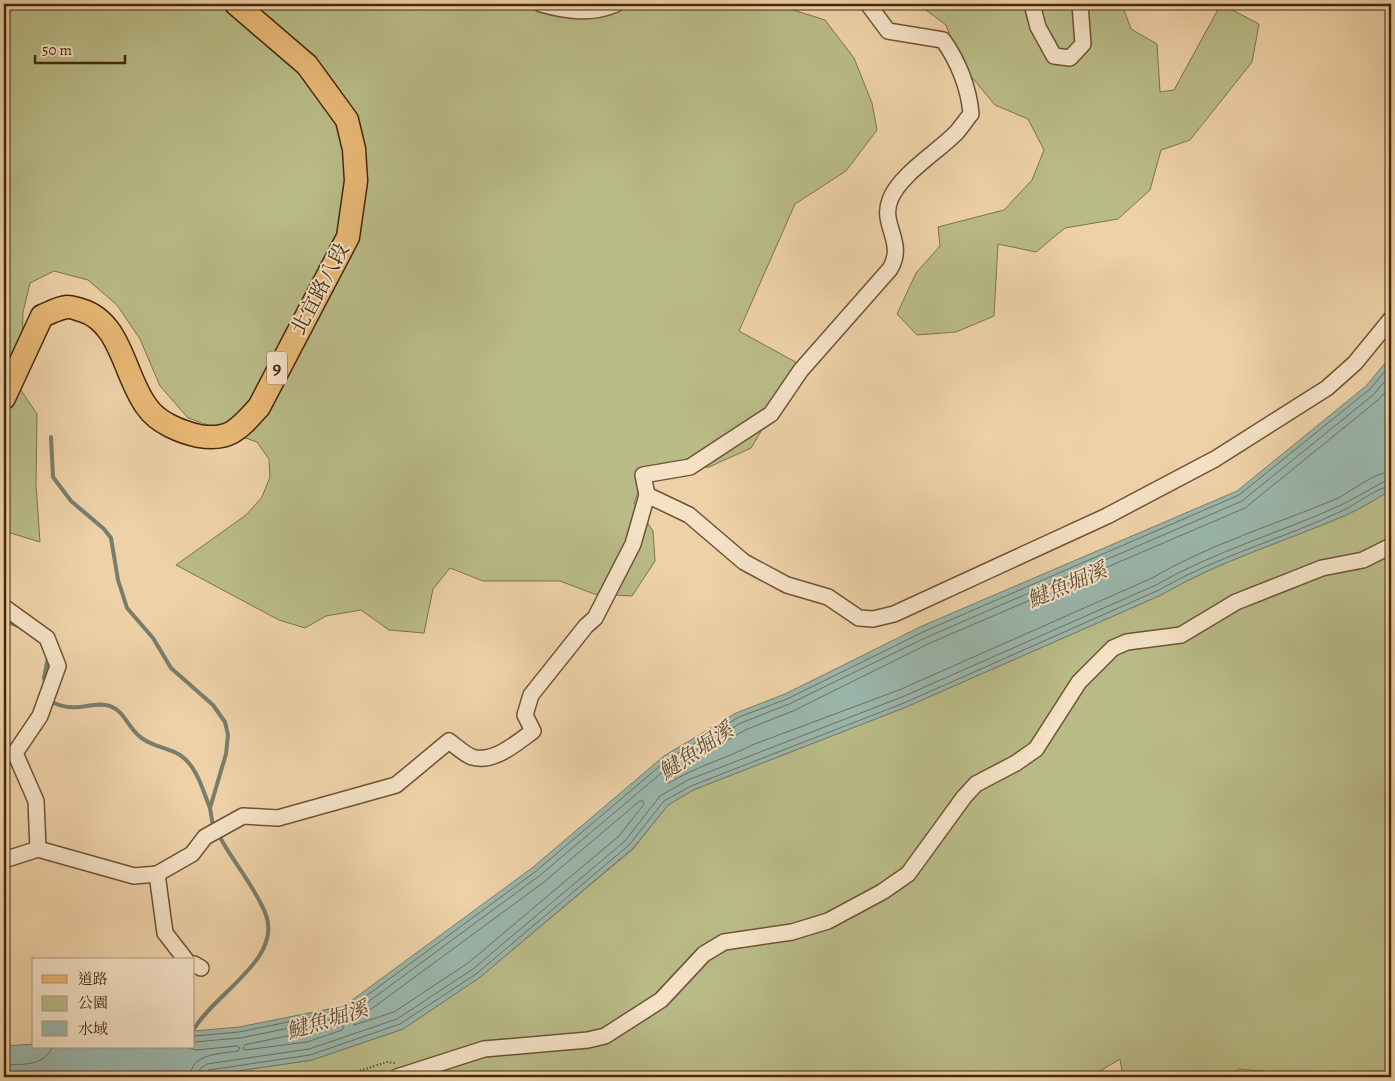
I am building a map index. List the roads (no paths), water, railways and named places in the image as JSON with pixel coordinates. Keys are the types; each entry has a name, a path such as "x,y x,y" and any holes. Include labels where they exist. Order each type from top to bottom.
{"main road":[{"name":"北宜路八段","path":"4,398 42,316 68,306 94,314 105,324 117,345 136,392 148,409 172,426 186,433 217,438 240,428 259,406 348,237 356,181 354,149 347,120 307,65 236,4"}],"street":[{"path":"541,4 566,11 595,11 616,4"},
{"path":"4,860 38,849 134,876 157,874 192,854 205,837 243,816 278,818 396,785 448,741 472,757 484,758 508,749 533,731 525,715 531,695 586,626 596,618 633,544 647,495 643,475 690,467 771,414 801,370 890,269 896,259 896,242 887,212 890,198 908,174 957,132 971,114 970,98 944,40 888,31 868,4"},
{"path":"1032,4 1038,27 1054,56 1070,58 1083,44 1080,4"},
{"path":"647,495 689,516 744,562 787,585 828,597 859,618 874,619 894,614 1107,516 1215,459 1327,388 1355,363 1391,319"},
{"path":"396,1070 484,1049 588,1040 605,1036 661,1000 704,954 724,942 792,932 819,924 882,892 908,874 964,797 976,784 1036,749 1079,682 1113,648 1127,642 1181,635 1236,602 1322,568 1363,560 1391,546"},
{"path":"4,607 47,638 58,666 40,716 15,753 36,801 38,849"},
{"path":"157,874 165,932 184,958"}],"water":[{"name":"𩻸魚堀溪","path":"1391,356 1391,490 1344,516 1205,572 1161,595 906,707 693,790 668,805 633,848 479,978 403,1029 312,1060 197,1077 4,1077 4,1046 32,1044 32,1048 195,1048 195,1031 239,1027 344,1006 532,868 664,756 736,713 785,694 922,626 1237,491 1366,386"}],"waterway":[{"path":"51,437 53,477 71,501 104,529 111,538 118,580 127,608 153,638 171,668 213,705 225,722 228,735 226,754 210,808 213,826"},
{"path":"4,620 20,627"},
{"path":"46,685 44,678 48,658"},
{"path":"54,703 71,707 103,705 115,708 144,740 175,752 186,760 199,779 210,808"},
{"path":"195,1028 216,1002 256,961 264,946 268,931 266,915 262,906 221,839"}]}
